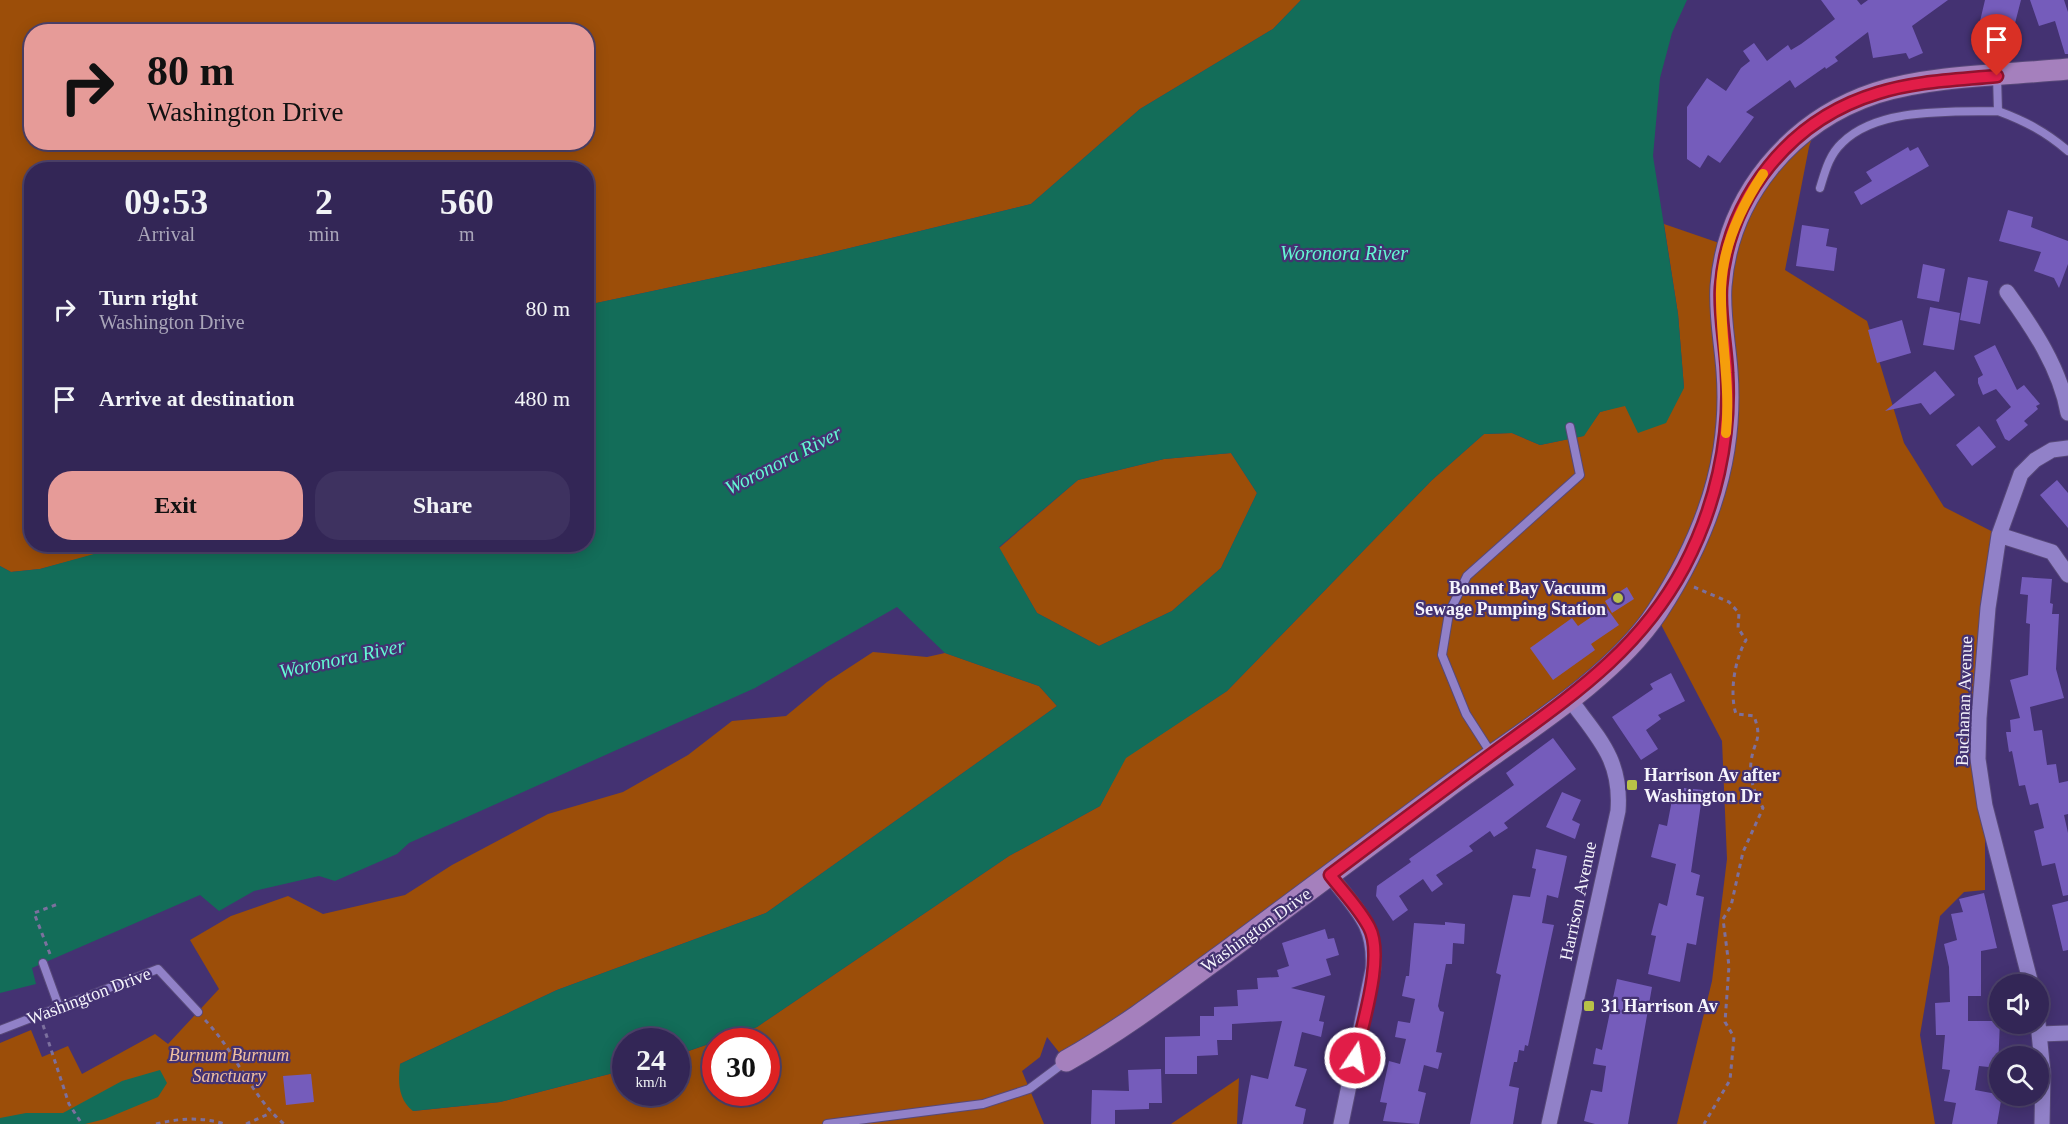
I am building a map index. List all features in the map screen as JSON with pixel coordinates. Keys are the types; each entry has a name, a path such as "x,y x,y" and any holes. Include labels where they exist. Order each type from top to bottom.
{"street":[{"name":"Washington Drive","path":"1066,1061 1144,1012 1569,698 1641,632 1684,567 1702,527 1724,452 1728,412 1721,288 1728,246 1747,198 1767,167 1789,142 1818,119 1876,93 1904,86 2068,69"},
{"path":"2007,292 2034,329 2053,365 2068,413"},
{"name":"Buchanan Avenue","path":"2028,974 1985,806 1978,759 1988,608 1999,535 2021,474 2035,460 2052,450 2068,448"},
{"path":"1999,535 2052,552 2068,575"},
{"name":"Harrison Avenue","path":"1549,1124 1618,811 1620,788 1615,768 1606,750 1569,698"},
{"path":"1330,875 1370,928 1375,946 1373,969 1341,1124"},
{"path":"2049,1030 2068,1033"},
{"path":"2039,1034 2043,1091 2042,1124"}],"lane":[{"path":"1997,76 1998,111"},
{"path":"1820,188 1827,163 1842,142 1865,128 1893,117 1923,113 1998,111 2027,121 2068,151"},
{"path":"1492,754 1466,714 1442,655 1449,613 1467,576 1580,475 1570,426"},
{"path":"43,963 60,1007"},
{"name":"Washington Drive","path":"0,1030 158,969 198,1012"},
{"path":"827,1124 983,1104 1029,1089 1066,1061"}],"path":[{"path":"1684,567 1696,590 1729,602 1739,613 1738,628 1746,640 1738,654 1733,705 1736,714 1754,716 1760,733 1751,762 1752,787 1763,808 1743,852 1731,906 1723,919 1729,966 1725,1022 1734,1037 1730,1080 1704,1124"},
{"path":"54,963 33,913 58,904"},
{"path":"198,1012 216,1032 271,1113 284,1124"},
{"path":"39,1014 69,1104 82,1124"},
{"path":"246,1124 271,1113"},
{"path":"156,1124 191,1119 211,1120 225,1124"}],"green space":[{"path":"0,0 1301,0 1273,29 1140,109 1031,204 817,256 594,304 594,162 24,162 24,552 104,552 40,569 11,572 0,566"},
{"name":"Burnum Burnum Sanctuary","path":"1818,119 1809,147 1785,270 1867,321 1904,443 1944,507 1999,535 1979,718 1985,806 1985,890 1964,892 1940,916 1920,1035 1935,1124 1677,1124 1712,981 1727,859 1722,741 1656,615 1626,649 1066,1061 1047,1037 1040,1057 1022,1071 1044,1124 0,1124 0,1043 31,1030 42,1057 68,1046 82,1074 155,1034 168,1044 219,989 190,940 231,916 288,896 323,914 405,895 452,865 548,814 623,792 688,755 732,721 786,716 827,682 873,652 927,657 945,653 1039,686 1057,706 766,913 557,990 400,1064 413,1111 500,1102 612,1073 612,1106 690,1106 690,1051 702,1046 702,1106 780,1106 780,1028 754,1028 1009,856 1100,806 1125,758 1227,691 1432,480 1484,434 1512,433 1540,445 1583,436 1600,412 1684,388 1678,314 1664,224 1728,246 1747,198"},
{"path":"1231,453 1257,493 1221,568 1172,611 1099,646 1037,613 999,548 1078,480 1164,459"},
{"path":"1239,1078 1237,1124 1171,1124"}],"water":[{"name":"Woronora River","path":"1301,0 1687,0 1672,33 1660,78 1653,156 1678,314 1684,388 1666,423 1638,433 1625,406 1600,412 1584,436 1540,445 1512,433 1484,434 1432,480 1227,691 1126,758 1100,806 1009,856 757,1027 702,1028 702,1046 690,1050 690,1028 612,1028 612,1073 500,1102 413,1111 404,1101 399,1084 400,1064 557,990 766,913 1057,706 1039,686 945,653 897,607 755,688 409,843 397,854 335,881 319,876 254,891 219,911 200,895 32,968 36,984 0,993 0,566 11,572 40,569 101,552 594,552 594,304 817,256 1031,204 1140,109 1273,29","holes":["1231,453 1257,493 1221,568 1172,611 1099,646 1037,613 999,547 1078,480 1164,459"]},
{"path":"160,1070 167,1083 158,1097 105,1119 85,1124 0,1124 0,1118 26,1113 63,1113 122,1081"}],"building":[{"path":"1821,0 1857,0 1861,5 1868,0 1948,0 1912,26 1923,53 1909,59 1906,53 1873,58 1868,32 1835,57 1838,61 1826,69 1825,67 1795,88 1790,80 1746,112 1754,117 1720,163 1708,155 1700,168 1687,159 1687,107 1707,78 1726,91 1741,68 1750,61 1743,51 1754,43 1767,61 1788,45 1791,50 1801,44 1835,19"},
{"path":"1985,0 2021,0 2014,27 2008,26 2004,41 1977,34"},
{"path":"2030,0 2064,0 2068,12 2068,54 2065,54 2055,21 2039,26"},
{"path":"1908,147 1910,151 1918,147 1929,166 1861,205 1854,192 1872,181 1866,172"},
{"path":"2008,210 2033,217 2031,227 2068,241 2068,264 2059,288 2054,278 2034,271 2041,252 1999,241"},
{"path":"1802,225 1829,229 1826,246 1837,248 1834,271 1796,266"},
{"path":"1923,264 1945,269 1939,302 1917,298"},
{"path":"1968,277 1988,281 1980,324 1960,320"},
{"path":"1930,307 1960,313 1954,350 1923,345"},
{"path":"1902,320 1911,353 1877,363 1868,330"},
{"path":"1995,345 2017,390 2024,385 2040,404 2036,406 2038,409 2024,421 2028,425 2009,441 2005,439 1996,420 2011,407 1996,389 1983,395 1978,378 1983,375 1974,356"},
{"path":"1935,371 1955,395 1930,415 1921,403 1885,411"},
{"path":"1979,426 1996,447 1972,466 1956,445"},
{"path":"2057,480 2068,493 2068,528 2040,495"},
{"path":"2022,577 2052,579 2050,603 2053,604 2052,614 2059,614 2056,669 2064,698 2030,707 2034,731 2042,730 2047,765 2056,764 2059,783 2068,781 2068,814 2064,815 2068,833 2068,895 2063,896 2055,863 2042,866 2034,831 2044,828 2038,803 2030,805 2025,785 2019,786 2006,732 2011,732 2010,720 2020,718 2010,680 2028,675 2030,624 2026,623 2028,595 2020,594"},
{"name":"Bonnet Bay Vacuum Sewage Pumping Station","path":"1627,587 1634,599 1612,613 1605,601"},
{"path":"1606,607 1619,625 1591,644 1595,650 1553,680 1530,648 1572,618 1578,626"},
{"path":"1671,673 1685,701 1658,715 1661,719 1646,730 1658,749 1641,760 1612,717 1653,689 1650,684"},
{"path":"1553,738 1576,769 1504,823 1508,828 1494,837 1490,831 1469,846 1473,851 1436,875 1443,884 1432,892 1423,879 1399,896 1408,910 1393,921 1376,896 1377,886 1411,862 1409,859 1514,785 1506,773"},
{"path":"1684,788 1703,790 1691,872 1700,875 1696,895 1704,897 1696,945 1687,943 1680,982 1648,974 1656,936 1651,935 1659,903 1667,906 1676,864 1651,857 1659,824 1667,826 1672,800 1683,801"},
{"path":"1562,792 1581,800 1572,820 1580,824 1575,839 1546,827"},
{"path":"1536,849 1567,856 1558,898 1547,895 1542,923 1554,925 1528,1046 1525,1045 1524,1051 1519,1050 1509,1086 1519,1088 1513,1124 1470,1124 1501,975 1496,973 1513,895 1530,897 1536,869 1532,868"},
{"path":"1984,893 1997,948 1981,951 1981,996 1968,996 1968,1021 1989,1021 1989,1034 1999,1034 1999,1046 1989,1046 1989,1067 1979,1066 1975,1090 1989,1093 1989,1106 2000,1106 1997,1124 1952,1124 1956,1103 1944,1101 1950,1070 1942,1069 1945,1035 1936,1035 1935,1003 1950,1002 1949,967 1944,944 1957,940 1951,914 1963,912 1959,899"},
{"path":"2068,901 2068,950 2063,951 2052,905"},
{"path":"1445,922 1465,924 1464,944 1453,943 1452,964 1446,964 1438,1006 1440,1011 1444,1012 1436,1052 1442,1053 1438,1069 1424,1065 1418,1091 1426,1093 1419,1124 1383,1121 1387,1103 1380,1102 1389,1061 1400,1064 1406,1039 1395,1037 1398,1021 1410,1023 1415,999 1402,996 1406,976 1409,976 1414,923 1445,925"},
{"path":"1325,929 1328,939 1334,938 1339,955 1326,959 1331,975 1291,988 1325,996 1319,1021 1324,1022 1321,1037 1302,1032 1294,1066 1307,1069 1295,1106 1306,1109 1303,1124 1242,1124 1251,1075 1268,1079 1282,1021 1232,1024 1232,1040 1217,1040 1218,1055 1197,1056 1197,1074 1165,1074 1165,1037 1200,1036 1200,1016 1214,1016 1214,1007 1238,1006 1237,990 1258,989 1257,978 1279,977 1277,970 1289,966 1282,943"},
{"path":"1617,979 1652,987 1628,1124 1595,1124 1584,1121 1591,1090 1602,1092 1606,1066 1593,1064 1596,1048 1602,1050"},
{"path":"1161,1069 1162,1103 1149,1103 1149,1109 1115,1110 1115,1124 1091,1124 1092,1090 1129,1091 1128,1070"},
{"path":"311,1074 314,1102 286,1105 283,1076"}],"slow traffic":[{"path":"1726,433 1727,373 1721,288 1728,246 1747,198 1763,174"}],"place":[{"name":"Bonnet Bay Vacuum Sewage Pumping Station","path":"1618,598"},
{"name":"Harrison Av after Washington Dr","path":"1632,785"},
{"name":"31 Harrison Av","path":"1589,1006"}],"route":[{"path":"1355,1058 1373,969 1375,946 1370,928 1330,875 1569,698 1626,650 1656,614 1684,567 1702,527 1716,486 1724,452 1728,412 1721,288 1728,246 1747,198 1767,167 1789,142 1818,119 1876,93 1904,86 1997,76"}]}
